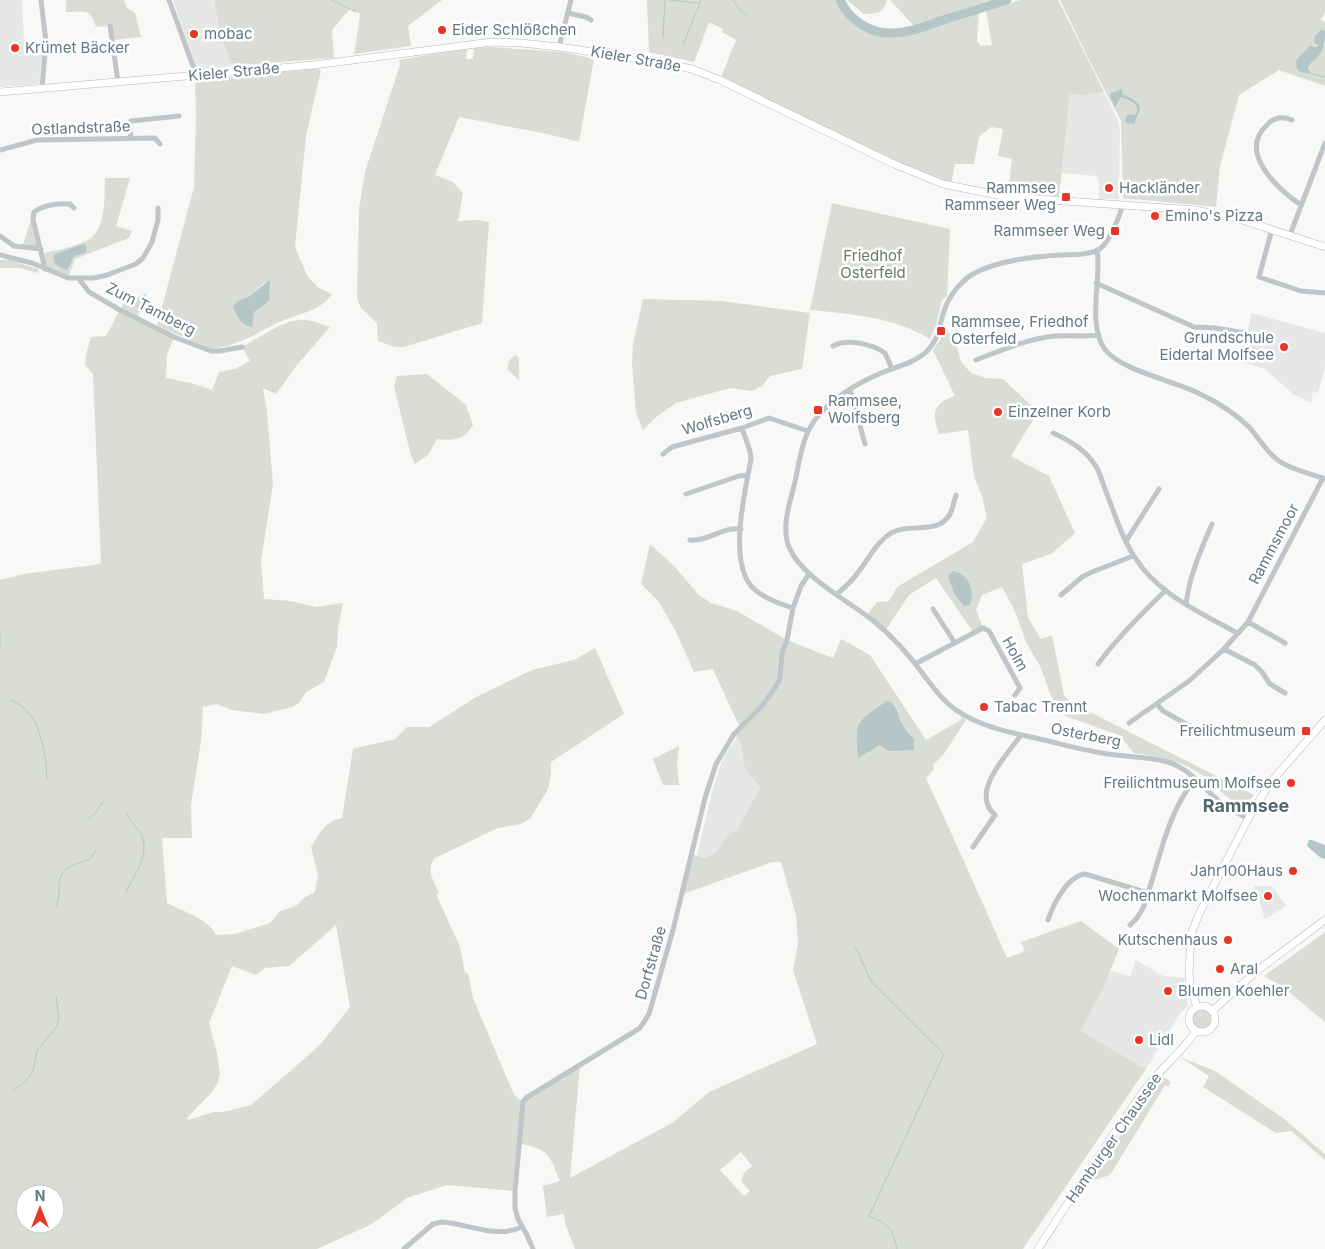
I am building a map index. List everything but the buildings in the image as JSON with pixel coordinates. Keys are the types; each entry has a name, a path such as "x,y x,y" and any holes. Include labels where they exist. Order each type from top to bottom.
{"street":[{"path":"41,0 46,42 42,88"},
{"path":"169,0 192,66 193,75"},
{"path":"559,47 571,0"},
{"path":"568,13 591,20"},
{"path":"110,26 118,82"},
{"name":"Kieler Straße","path":"0,92 314,65 479,43 521,43 559,47 649,60 692,70 720,80 920,176 951,185 1007,197 1195,210 1236,218 1325,246"},
{"path":"131,138 131,121 179,116"},
{"path":"1292,120 1284,117 1278,118 1266,125 1258,137 1256,151 1261,166 1266,172 1301,205"},
{"name":"Ostlandstraße","path":"0,150 37,140 155,138 160,144"},
{"path":"1290,235 1322,155 1325,142"},
{"path":"45,268 33,219 34,212 45,206 61,203 70,204 74,208"},
{"path":"1122,205 1122,211 1110,236 1104,245 1097,250 1099,261 1096,283 1096,309 1099,335 1104,348 1116,361 1192,390 1227,408 1250,428 1273,456 1288,465 1324,478"},
{"path":"79,279 107,275 136,264 143,258 152,242 158,220 158,208"},
{"path":"1272,229 1259,277 1301,291 1325,293"},
{"path":"0,236 14,246 41,249"},
{"name":"Osterberg","path":"1097,250 1079,254 1026,258 995,265 973,274 963,282 949,300 944,310 938,337 930,348 921,356 850,389 822,410 808,432 801,450 786,539 798,563 809,574 883,629 915,664 938,694 956,710 981,723 1021,735 1098,752 1164,761 1178,766 1222,803 1248,819"},
{"name":"Zum Tamberg","path":"0,255 14,257 68,278 79,279 89,292 174,337 212,351 220,352 242,347"},
{"path":"1096,283 1194,327 1214,328 1244,334"},
{"path":"976,360 1023,342 1056,336 1099,335"},
{"path":"833,346 842,342 868,345 885,352 892,369"},
{"path":"850,389 865,444"},
{"name":"Wolfsberg","path":"663,454 672,447 742,428 769,418 808,432"},
{"path":"742,428 751,454 741,529 740,559 744,576 761,594 792,608 801,586 809,574"},
{"path":"1053,433 1068,439 1095,465 1133,556 1148,574 1165,591 1237,633"},
{"path":"686,494 739,476 748,475"},
{"name":"Rammsmoor","path":"1129,723 1189,681 1224,649 1248,622 1324,478"},
{"path":"1126,541 1159,489"},
{"path":"837,594 856,575 878,543 898,529 907,527 933,528 939,525 950,514 956,495"},
{"path":"1186,604 1189,582 1195,562 1212,524"},
{"path":"690,540 698,541 732,529 741,529"},
{"path":"1061,595 1082,577 1133,556"},
{"path":"1098,664 1133,621 1165,591"},
{"name":"Dorfstraße","path":"533,1249 522,1228 515,1208 522,1102 632,1034 646,1020 673,930 705,798 716,764 734,734 761,707 775,688 781,670 782,653 787,640 792,608"},
{"path":"933,609 955,643"},
{"path":"1248,622 1285,643"},
{"name":"Holm","path":"915,664 983,628 988,631 1020,688 1015,696"},
{"path":"1224,649 1255,665 1270,684 1285,693"},
{"path":"1157,704 1163,711 1206,735"},
{"path":"1197,1007 1190,983 1191,934 1206,899 1248,819 1270,783 1325,720"},
{"path":"973,847 995,815 986,804 985,794 989,781 1021,735"},
{"path":"1130,925 1137,918 1148,893 1168,828 1182,799 1195,779"},
{"path":"1048,920 1052,907 1071,880 1080,874 1148,893"},
{"path":"1212,1011 1258,970 1325,920"},
{"path":"1205,1006 1212,1011 1216,1019 1212,1028 1205,1032 1196,1031 1191,1026 1189,1019 1191,1012 1197,1007 1205,1006"},
{"name":"Hamburger Chaussee","path":"1038,1249 1147,1086 1185,1046 1196,1031"},
{"path":"404,1249 433,1224 442,1222 452,1222 501,1233 512,1232 522,1228"}],"shaded area":[{"path":"0,0 22,0 24,42 44,42 39,84 0,87"},
{"path":"173,0 214,0 221,38 232,66 197,70"},
{"path":"1322,29 1325,31 1322,50 1308,68 1312,74 1300,72 1297,69 1296,60 1310,46 1317,47 1318,45 1314,43 1315,36"},
{"path":"1122,89 1122,94 1139,105 1139,112 1134,124 1126,123 1125,120 1128,114 1135,115 1137,112 1135,104 1121,97 1115,107 1110,96 1111,93"},
{"path":"1104,92 1118,120 1120,129 1119,199 1099,199 1099,182 1096,176 1061,173 1070,93 1087,95"},
{"path":"82,244 86,245 87,250 85,253 74,256 68,269 65,270 55,264 53,257 55,254"},
{"path":"270,280 269,301 254,312 252,327 245,324 238,317 233,306"},
{"name":"Grundschule Eidertal Molfsee","path":"1252,313 1325,333 1325,366 1318,393 1313,392 1311,403 1293,394 1265,369 1239,361"},
{"path":"953,571 967,579 972,594 970,605 964,606 955,595 948,576"},
{"path":"886,701 896,707 904,727 914,738 914,750 888,751 880,745 858,758 857,728 863,718"},
{"path":"737,738 741,743 745,770 760,787 738,828 724,840 714,854 704,858 697,855 713,788 720,766"},
{"path":"1309,840 1325,845 1325,859 1321,858 1307,846"},
{"name":"Wochenmarkt Molfsee","path":"1254,886 1272,886 1286,906 1265,919"},
{"path":"1136,960 1163,976 1184,978 1188,1007 1181,1012 1146,1069 1081,1031 1111,971 1130,976"}],"green space":[{"path":"66,0 124,0 127,8 135,13 141,37 113,40 108,26 96,27 89,13 82,11 66,12"},
{"path":"214,0 442,0 408,26 411,46 354,54 360,16 359,13 350,9 332,30 334,58 232,65 221,38"},
{"path":"647,0 835,0 845,14 858,25 873,33 890,36 907,34 979,12 977,41 981,46 992,45 986,11 1020,0 1058,0 1104,92 1087,95 1070,94 1059,196 1008,192 1012,159 998,156 1003,129 991,127 979,137 974,164 955,164 951,185 943,184 720,80 736,40 722,32 723,29 709,22 694,62 649,52"},
{"path":"847,0 887,0 879,12 864,14"},
{"path":"890,0 990,0 914,26"},
{"path":"1060,0 1325,0 1325,12 1321,20 1325,22 1325,31 1322,29 1319,45 1296,60 1312,73 1308,68 1325,44 1325,86 1279,70 1239,95 1220,166 1216,207 1123,198 1121,121"},
{"path":"490,47 563,52 594,59 579,142 459,117 435,175 453,182 463,193 458,221 478,220 489,222 482,323 404,347 395,347 378,341 377,323 361,308 357,298 359,209 365,172 400,65 399,60 467,48 466,59 473,59 474,48"},
{"path":"321,70 306,136 295,247 308,277 319,288 332,294 322,304 310,311 282,321 237,343 218,348 209,348 157,326 194,187 195,79 216,79","holes":["265,282 254,312 238,301 248,297"]},
{"path":"105,178 130,178 116,226 132,231 129,238 75,259 68,278 45,269 42,254 77,245 88,240 99,228 103,212","holes":["82,244 85,253 74,256 68,269 53,257 55,254"]},
{"name":"Friedhof Osterfeld","path":"832,203 950,229 947,296 942,300 936,326 930,339 887,321 857,315 810,310"},
{"path":"33,214 41,249 22,247"},
{"path":"0,260 10,260 38,269 39,273 19,268 0,268"},
{"path":"147,293 137,318 174,337 167,355 166,378 212,390 219,372 235,369 250,361 242,347 270,331 292,321 299,320 311,321 330,327 297,365 276,394 263,388 267,411 273,484 261,561 264,599 290,601 316,607 343,603 338,628 337,647 324,682 306,692 300,702 292,707 264,714 232,710 216,704 203,707 201,741 191,805 192,838 162,838 167,903 201,920 216,935 235,934 270,923 280,911 296,906 304,898 315,892 318,875 311,847 320,832 327,825 342,818 353,749 395,739 407,727 429,727 476,697 532,670 574,660 595,648 624,714 551,762 548,789 530,819 521,824 498,828 435,858 431,867 431,875 439,893 436,894 460,947 465,973 468,973 473,998 514,1095 523,1102 580,1065 570,1178 672,1123 709,1092 817,1044 793,970 798,943 796,915 781,862 772,862 683,894 692,854 704,858 714,854 724,840 738,828 760,787 745,770 741,743 734,734 740,728 713,669 694,672 675,630 658,601 641,584 650,544 674,566 699,595 711,603 737,611 787,640 833,658 841,639 870,655 926,740 961,720 961,717 966,720 943,755 933,765 934,769 926,778 1007,958 1025,951 1021,942 1081,921 1119,949 1105,984 1081,1031 1146,1069 1023,1249 575,1249 565,1223 564,1214 547,1217 543,1186 560,1181 550,1158 537,1148 519,1143 515,1191 447,1185 407,1198 372,1224 317,1249 0,1249 0,580 24,574 101,564 93,374 85,365 91,337 106,336 123,304","holes":["886,701 896,706 903,726 914,738 880,745 858,757 857,728 863,718","336,925 350,1007 320,1045 251,1105 223,1112 214,1112 188,1120 187,1118 213,1091 218,1082 220,1074 217,1053 209,1023 232,966 256,975 265,968 289,966","741,1152 752,1166 744,1173 741,1181 750,1191 744,1196 720,1170"]},
{"path":"643,299 722,301 810,313 802,369 770,376 762,386 752,391 730,388 676,403 656,417 643,430 636,412 632,363 633,344"},
{"path":"944,328 955,340 961,362 971,373 985,378 1003,379 1038,412 1011,456 1049,476 1075,533 1051,554 1022,564 1028,618 1041,639 1052,635 1064,695 1070,702 1254,795 1243,806 1226,796 1194,770 1170,760 1134,753 1119,735 1065,716 1051,696 1040,666 1026,642 1015,611 1002,587 982,595 976,610 983,628 974,633 936,578 909,595 885,631 867,615 877,602 889,601 897,587 973,542 987,518 982,496 974,477 968,430 939,434 935,421 938,406 955,396 933,350 942,337"},
{"path":"516,355 519,359 519,380 507,369 510,359"},
{"path":"427,374 466,405 473,425 462,437 448,440 437,439 428,455 415,464 411,456 394,386 397,376"},
{"path":"679,746 677,766 679,785 663,785 653,759"},
{"path":"1325,932 1325,1022 1283,987 1264,976"},
{"path":"1202,1010 1209,1013 1212,1020 1209,1027 1202,1030 1195,1027 1192,1020 1195,1013"},
{"path":"1180,1057 1215,1071 1283,1118 1325,1154 1325,1160 1291,1131 1276,1133 1203,1087 1209,1076"},
{"path":"1164,1077 1171,1082 1168,1087 1165,1085 1110,1175 1092,1181 1094,1175 1141,1104"}],"waterway":[{"path":"331,0 356,12"},
{"path":"663,37 665,0"},
{"path":"669,0 698,3"},
{"path":"683,45 701,0"},
{"path":"733,0 747,16"},
{"path":"840,0 849,14 861,24 884,33 905,32 917,29 1007,0"},
{"path":"1312,74 1325,77"},
{"path":"0,631 0,647"},
{"path":"11,700 25,709 36,725 46,761 47,778"},
{"path":"87,819 94,815 101,803 103,803"},
{"path":"126,813 142,836 144,844 140,866 126,893"},
{"path":"56,906 62,874 69,867 90,859 96,850"},
{"path":"855,946 871,981 944,1054 869,1216 882,1222 889,1228 897,1249"},
{"path":"13,1091 29,1078 33,1071 37,1051 57,1026 59,1018 56,996"}],"place":[{"name":"Eider Schlößchen","path":"442,30"},
{"name":"mobac","path":"194,34"},
{"name":"Krümet Bäcker","path":"15,48"},
{"name":"Hackländer","path":"1109,188"},
{"name":"Rammsee Rammseer Weg","path":"1066,197"},
{"name":"Emino's Pizza","path":"1155,216"},
{"name":"Rammseer Weg","path":"1115,231"},
{"name":"Rammsee, Friedhof Osterfeld","path":"941,331"},
{"name":"Grundschule Eidertal Molfsee","path":"1284,347"},
{"name":"Rammsee, Wolfsberg","path":"818,410"},
{"name":"Einzelner Korb","path":"998,412"},
{"name":"Tabac Trennt","path":"984,707"},
{"name":"Freilichtmuseum","path":"1306,731"},
{"name":"Freilichtmuseum Molfsee","path":"1291,783"},
{"name":"Jahr100Haus","path":"1293,871"},
{"name":"Wochenmarkt Molfsee","path":"1268,896"},
{"name":"Kutschenhaus","path":"1228,940"},
{"name":"Aral","path":"1220,969"},
{"name":"Blumen Koehler","path":"1168,991"},
{"name":"Lidl","path":"1139,1040"}],"district":[{"name":"Rammsee","path":"1246,806"}]}
